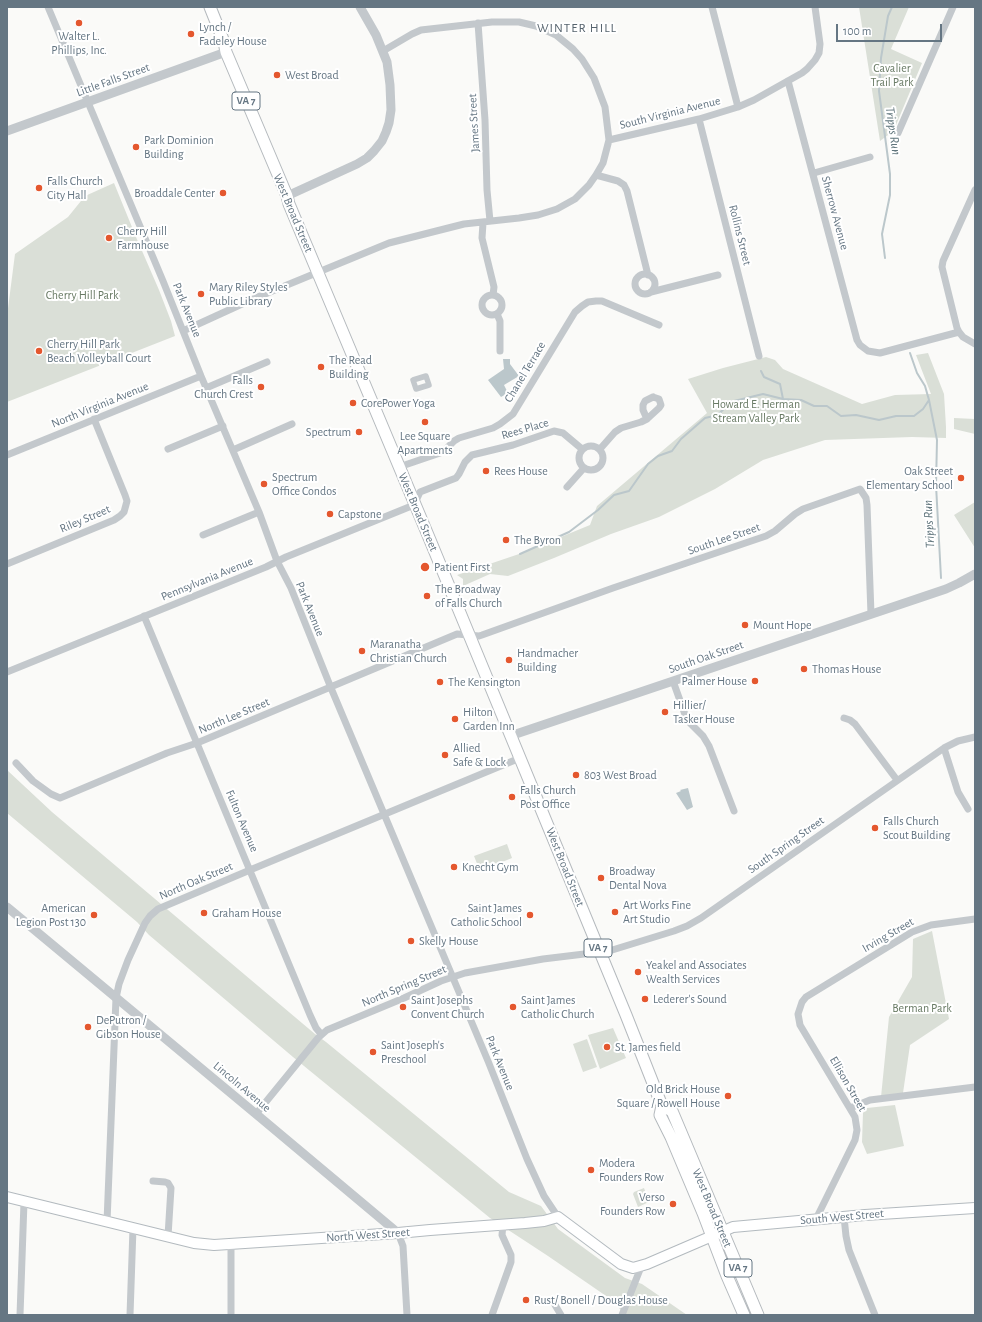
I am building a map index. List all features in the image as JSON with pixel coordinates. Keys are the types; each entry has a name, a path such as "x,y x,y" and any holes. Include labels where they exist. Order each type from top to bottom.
{"main road":[{"name":"West Broad Street","path":"210,7 224,42 226,52 600,952 662,1106 660,1115 671,1137 744,1315"},
{"name":"West Broad Street","path":"662,1106 672,1111 758,1315"},
{"name":"North West Street","path":"7,1197 205,1245 231,1245 398,1233 544,1221 558,1217"},
{"name":"South West Street","path":"712,1236 733,1227 816,1219 975,1208"},
{"path":"558,1217 621,1264 633,1268 712,1236"}],"street":[{"name":"Park Avenue","path":"48,7 259,512 276,562 291,588 331,688 488,1061 527,1159 544,1196 558,1217"},
{"path":"286,196 367,158 382,141 390,123 391,110 388,70 383,51 376,35 360,7"},
{"path":"712,7 738,107"},
{"name":"South Virginia Avenue","path":"318,272 389,243 464,224 538,216 558,209 575,199 589,185 602,163 609,140 700,119 738,107 754,100 807,69 819,53 820,37 815,7"},
{"path":"898,133 953,7"},
{"path":"383,51 412,34 422,30 478,23 511,22 536,26 556,35 573,49 590,70 601,93 607,115 609,140"},
{"name":"James Street","path":"478,23 486,142 487,190 486,222 482,238 494,287 493,295"},
{"name":"Little Falls Street","path":"7,131 226,52"},
{"name":"Sherrow Avenue","path":"788,81 814,173 857,340 864,349 874,353 880,353 959,332"},
{"name":"Rollins Street","path":"700,119 759,356"},
{"path":"814,173 870,157"},
{"path":"596,175 618,181 624,185 627,191 648,274 655,281 655,287 651,292"},
{"path":"975,190 942,268 957,328 963,337 975,344"},
{"path":"184,331 253,299 318,272"},
{"path":"648,274 642,275 635,282 638,292 645,294 718,275"},
{"path":"493,295 498,297 502,304 501,309 497,314 489,314 483,308 483,301 488,296 493,295"},
{"name":"Chanel Terrace","path":"399,467 443,452 459,438 493,428 513,414 575,312 588,302 602,301 659,325"},
{"path":"497,314 500,321 500,351"},
{"path":"206,388 267,362"},
{"name":"North Virginia Avenue","path":"7,455 201,376"},
{"path":"600,449 615,432 621,428 647,419"},
{"name":"Riley Street","path":"7,564 114,520 124,512 127,501 94,420"},
{"path":"233,450 292,424"},
{"path":"168,449 223,426"},
{"name":"Rees Place","path":"414,505 420,492 456,478 465,462 472,455 513,445 554,431 563,433 582,449"},
{"path":"595,446 600,449 604,458 601,465 594,469 584,468 580,464 579,454 582,449 595,446"},
{"path":"567,487 584,468"},
{"name":"South Lee Street","path":"469,635 479,636 613,588 766,536 775,532 803,509 860,489 866,498 867,505 872,614"},
{"name":"Pennsylvania Avenue","path":"7,672 414,505"},
{"path":"203,534 259,512"},
{"name":"South Oak Street","path":"510,736 941,590 959,583 975,574"},
{"name":"Fulton Avenue","path":"144,616 310,1015 316,1028 321,1034"},
{"name":"North Lee Street","path":"16,763 33,781 51,794 60,798 167,753 198,743 457,634 469,635"},
{"path":"672,681 688,720 703,736 709,746 734,811"},
{"path":"844,718 855,724 897,780"},
{"name":"South Spring Street","path":"600,952 609,951 674,931 701,918 944,748 958,741 975,737"},
{"path":"944,748 958,792 968,809"},
{"name":"North Oak Street","path":"107,1222 116,998 119,984 131,954 145,923 153,913 158,909 250,870 520,758"},
{"name":"Lincoln Avenue","path":"7,907 398,1233"},
{"name":"Irving Street","path":"839,976 917,930 931,925 975,919"},
{"name":"North Spring Street","path":"256,1114 321,1034 330,1028 452,977 465,973 600,952"},
{"name":"Ellison Street","path":"816,1219 856,1136 857,1123 850,1108 800,1025 799,1008 806,997 839,976"},
{"path":"850,1108 870,1100 975,1087"},
{"path":"153,1181 168,1183 171,1188 168,1236"},
{"path":"20,1315 24,1202"},
{"path":"844,1217 849,1250 875,1315"},
{"path":"492,1315 512,1262 512,1258 502,1235 503,1224"},
{"path":"130,1315 133,1228"},
{"path":"398,1233 403,1246 407,1315"},
{"path":"231,1245 231,1315"},
{"path":"622,1315 641,1266"},
{"path":"555,1305 562,1315"}],"green space":[{"name":"Cavalier Trail Park","path":"859,7 909,7 891,49 922,63 896,125 888,135 880,141"},
{"name":"Cherry Hill Park","path":"114,183 159,290 175,336 7,402 7,316 15,254 68,217 85,196"},
{"name":"Howard E. Herman Stream Valley Park","path":"928,353 944,394 946,438 912,437 825,440 763,460 715,489 659,517 611,534 508,576 490,574 463,586 463,579 457,575 522,553 590,525 597,506 707,413 688,379 766,357 775,360 783,369 862,404 895,395 931,394 916,355"},
{"path":"954,418 975,419 975,434 954,429"},
{"path":"975,502 975,548 954,515"},
{"path":"7,770 52,812 315,1034 509,1192 541,1206 558,1229 625,1278 642,1284 687,1315 626,1315 609,1298 490,1218 293,1057 149,935 137,922 7,813"},
{"path":"507,844 512,858 480,871 474,856"},
{"name":"Berman Park","path":"932,931 949,1019 910,1045 903,1093 881,1097 889,1017 912,977 913,939"},
{"name":"St. James field","path":"613,1028 626,1058 600,1069 588,1035"},
{"path":"587,1039 597,1067 583,1072 573,1044"},
{"path":"895,1105 904,1146 867,1154 862,1142 863,1113 867,1108"},
{"path":"644,1188 649,1202 638,1207 633,1194 634,1192"}],"shaded area":[{"path":"503,359 510,359 510,364 519,376 504,385 508,393 501,397 488,380 504,369"},
{"path":"688,788 693,807 687,810 676,793 681,791 680,790"}],"waterway":[{"name":"Tripps Run","path":"885,258 882,234 890,195 890,174 879,91 881,58 888,16 892,7"},
{"name":"Tripps Run","path":"910,353 917,373 925,386 937,440 936,485 941,578"},
{"path":"761,371 764,377 780,384 783,399"},
{"path":"520,554 569,532 598,510 614,495 629,491 648,464 658,456 672,451 681,439 705,418 718,415 730,402 763,394 783,399 801,400 814,406 827,406 841,416 856,415 879,420 896,416 914,416 923,409 929,400"}],"place":[{"name":"Walter L. Phillips, Inc.","path":"79,23"},
{"name":"Lynch / Fadeley House","path":"191,34"},
{"name":"West Broad","path":"277,75"},
{"name":"Park Dominion Building","path":"136,147"},
{"name":"Falls Church City Hall","path":"39,188"},
{"name":"Broaddale Center","path":"223,193"},
{"name":"Cherry Hill Farmhouse","path":"109,238"},
{"name":"Mary Riley Styles Public Library","path":"201,294"},
{"name":"Cherry Hill Park Beach Volleyball Court","path":"39,351"},
{"name":"The Read Building","path":"321,367"},
{"name":"Falls Church Crest","path":"261,387"},
{"name":"CorePower Yoga","path":"353,403"},
{"name":"Lee Square Apartments","path":"425,422"},
{"name":"Spectrum","path":"359,432"},
{"name":"Rees House","path":"486,471"},
{"name":"Oak Street Elementary School","path":"961,478"},
{"name":"Spectrum Office Condos","path":"264,484"},
{"name":"Capstone","path":"330,514"},
{"name":"The Byron","path":"506,540"},
{"name":"Patient First","path":"425,567"},
{"name":"The Broadway of Falls Church","path":"427,596"},
{"name":"Mount Hope","path":"745,625"},
{"name":"Maranatha Christian Church","path":"362,651"},
{"name":"Handmacher Building","path":"509,660"},
{"name":"Thomas House","path":"804,669"},
{"name":"Palmer House","path":"755,681"},
{"name":"The Kensington","path":"440,682"},
{"name":"Hillier/ Tasker House","path":"665,712"},
{"name":"Hilton Garden Inn","path":"455,719"},
{"name":"Allied Safe & Lock","path":"445,755"},
{"name":"803 West Broad","path":"576,775"},
{"name":"Falls Church Post Office","path":"512,797"},
{"name":"Falls Church Scout Building","path":"875,828"},
{"name":"Knecht Gym","path":"454,867"},
{"name":"Broadway Dental Nova","path":"601,878"},
{"name":"Art Works Fine Art Studio","path":"615,912"},
{"name":"Graham House","path":"204,913"},
{"name":"American Legion Post 130","path":"94,915"},
{"name":"Saint James Catholic School","path":"530,915"},
{"name":"Skelly House","path":"411,941"},
{"name":"Yeakel and Associates Wealth Services","path":"638,972"},
{"name":"Lederer's Sound","path":"645,999"},
{"name":"Saint Josephs Convent Church","path":"403,1007"},
{"name":"Saint James Catholic Church","path":"513,1007"},
{"name":"DePutron / Gibson House","path":"88,1027"},
{"name":"St. James field","path":"607,1047"},
{"name":"Saint Joseph's Preschool","path":"373,1052"},
{"name":"Old Brick House Square / Rowell House","path":"728,1096"},
{"name":"Modera Founders Row","path":"591,1170"},
{"name":"Verso Founders Row","path":"673,1204"},
{"name":"Rust/ Bonell / Douglas House","path":"526,1300"}],"district":[{"name":"WINTER HILL","path":"577,28"}]}
